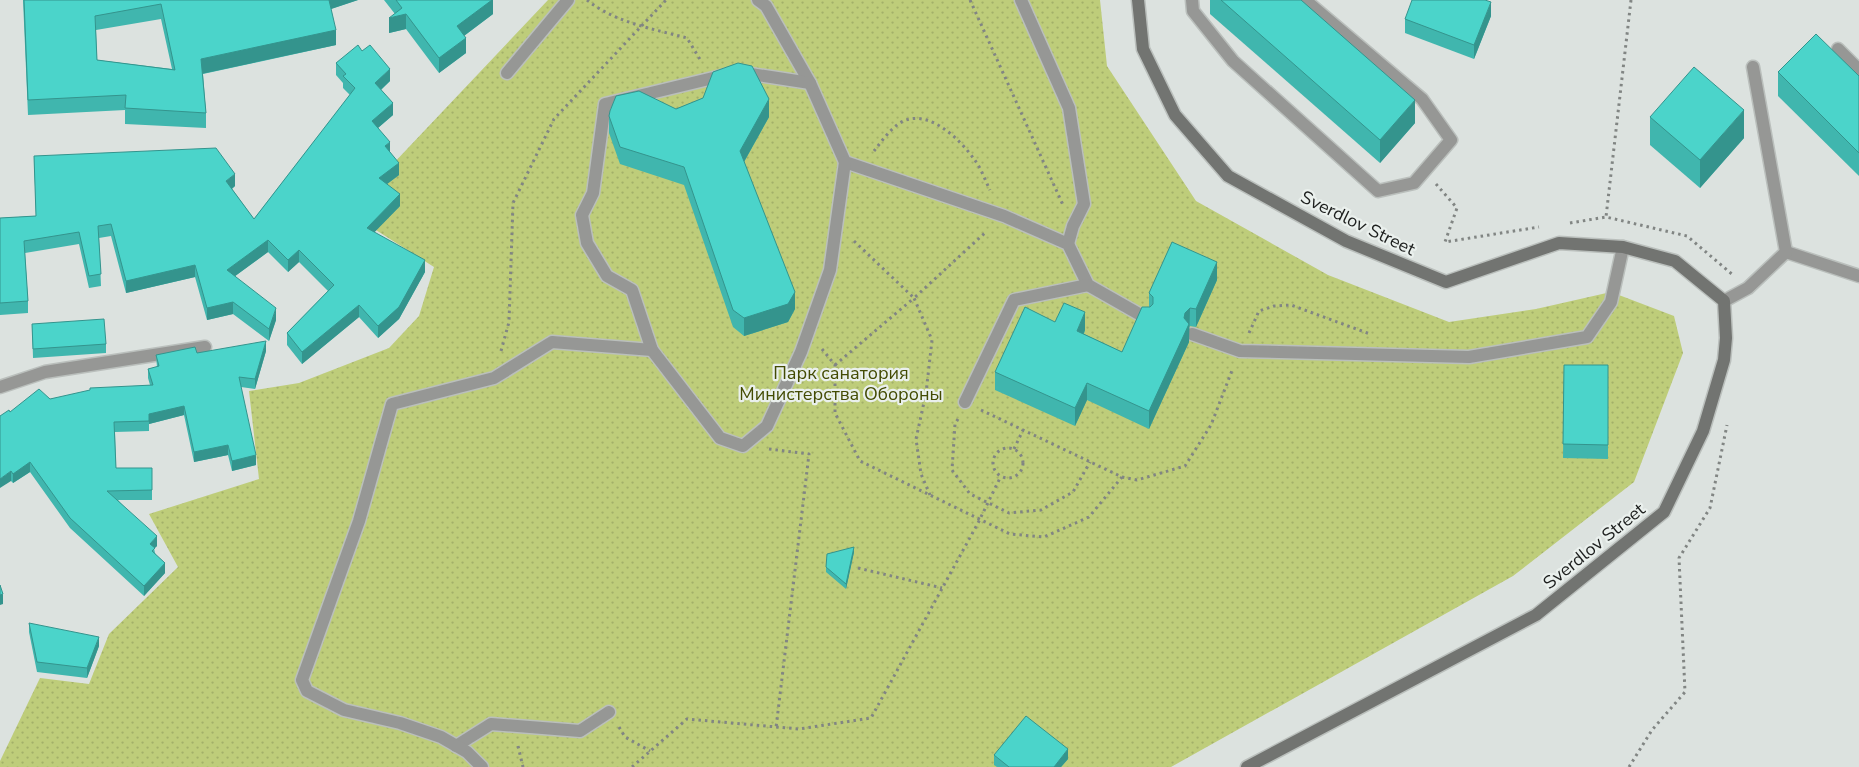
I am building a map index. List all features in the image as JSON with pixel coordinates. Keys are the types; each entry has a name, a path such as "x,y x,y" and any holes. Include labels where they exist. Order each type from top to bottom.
{"main road":[{"name":"Sverdlov Street","path":"1138,0 1143,49 1175,115 1228,176 1346,241 1446,282 1560,243 1623,248 1675,261 1724,301 1726,338 1724,360 1703,431 1664,512 1536,615 1247,767"}],"lane":[{"path":"507,73 568,0"},
{"path":"758,0 766,6 810,83 845,162 830,270 801,352 767,426 743,446 720,438 652,350 632,290 607,276 586,243 582,215 593,193 605,104 738,72 810,83"},
{"path":"1021,0 1069,108 1084,204 1073,226 1068,244"},
{"path":"1192,0 1193,11 1233,61 1378,191 1414,182 1451,140 1422,99 1305,0"},
{"path":"1838,49 1859,70"},
{"path":"1753,68 1786,252"},
{"path":"845,162 1004,216 1068,244 1088,285 1146,318"},
{"path":"1192,334 1240,351 1470,357 1587,336 1612,302 1623,248"},
{"path":"1786,252 1859,276"},
{"path":"1724,301 1748,288 1786,252"},
{"path":"965,402 1014,300 1088,285"},
{"path":"482,767 467,752 441,737 400,724 344,710 307,691 302,680 359,521 392,404 494,378 552,342 652,350"},
{"path":"0,387 45,372 205,347"},
{"path":"456,746 491,724 580,731 609,712"}],"path":[{"path":"587,0 599,10 642,26 687,38 712,79"},
{"path":"494,378 509,322 513,203 554,119 666,0"},
{"path":"970,0 1073,226"},
{"path":"1606,217 1631,0"},
{"path":"835,365 914,298 1004,216 975,160 935,123 919,117 898,124 860,166"},
{"path":"1424,170 1457,208 1445,242 1549,226"},
{"path":"1568,223 1606,217 1687,236 1748,288"},
{"path":"836,224 914,298 932,340 926,393 916,439 921,474 930,495"},
{"path":"1090,462 1073,492 1041,510 1009,513 970,494 952,470 956,424 965,402 1122,477 1137,480 1185,466 1211,425 1240,351 1259,311 1274,306 1291,305 1376,336"},
{"path":"820,348 835,365 835,414 860,460 1010,534 1044,537 1089,517 1122,477"},
{"path":"1629,767 1652,730 1685,692 1679,558 1710,508 1728,421"},
{"path":"1014,449 1022,430"},
{"path":"743,446 809,454 776,728"},
{"path":"1006,448 1014,449 1020,454 1023,462 1022,469 1016,476 1009,478 1000,476 995,471 993,464 994,456 1006,448"},
{"path":"632,767 686,719 799,729 871,718 980,519 1000,476"},
{"path":"858,568 942,588"},
{"path":"609,712 625,737 650,751"}],"green space":[{"name":"Парк санатория Министерства Обороны","path":"548,0 1100,0 1107,66 1196,201 1328,275 1449,322 1536,309 1611,292 1674,316 1683,353 1634,482 1513,576 1171,767 0,767 0,761 40,678 89,684 109,634 178,567 149,514 259,479 249,391 299,383 389,348 419,316 434,267 368,225 373,185"}],"building":[{"path":"24,0 329,0 336,30 201,59 206,113 125,108 126,95 28,100","holes":["161,4 175,70 97,60 95,16"]},
{"path":"396,0 492,0 457,26 466,38 439,58 406,14 389,18 402,8"},
{"path":"1221,0 1301,0 1415,100 1380,140"},
{"path":"1412,0 1485,0 1491,2 1474,45 1405,19"},
{"path":"1816,34 1859,76 1859,153 1778,72"},
{"path":"358,45 362,51 370,45 390,69 375,83 393,103 372,121 390,142 385,146 399,163 379,178 400,194 367,228 425,260 399,307 378,326 359,305 302,352 287,333 334,285 299,250 288,260 268,240 227,270 276,308 269,329 233,302 207,308 195,265 126,281 111,224 98,226 101,274 89,276 79,232 24,241 28,301 0,303 0,218 36,216 34,156 216,148 235,174 226,181 254,219 355,88 343,76 346,74 336,63"},
{"path":"738,63 752,66 769,99 740,151 795,292 788,304 744,318 733,310 684,167 620,147 609,116 616,96 639,91 676,109 703,98 713,72"},
{"path":"1694,67 1744,110 1700,160 1650,117"},
{"path":"1172,242 1217,262 1196,309 1190,308 1185,313 1184,318 1189,324 1149,411 1087,383 1075,408 995,372 1025,307 1055,322 1064,303 1085,312 1077,331 1122,352 1142,307 1150,307 1153,304 1153,297 1149,293"},
{"path":"104,319 106,344 33,349 32,324"},
{"path":"266,341 255,379 239,377 256,455 232,461 228,445 194,452 184,406 149,414 149,421 114,422 116,468 152,468 152,490 107,491 157,536 150,544 155,548 152,551 165,563 144,586 70,518 30,462 13,474 11,471 0,479 0,416 9,410 10,412 39,389 50,399 90,390 90,388 153,385 148,369 159,366 156,355 195,347 197,353"},
{"path":"1564,365 1608,365 1608,445 1563,444"},
{"path":"854,547 846,584 826,567 827,554"},
{"path":"29,623 99,637 87,668 37,662"},
{"path":"1026,716 1068,749 1054,767 1009,767 994,755"}]}
